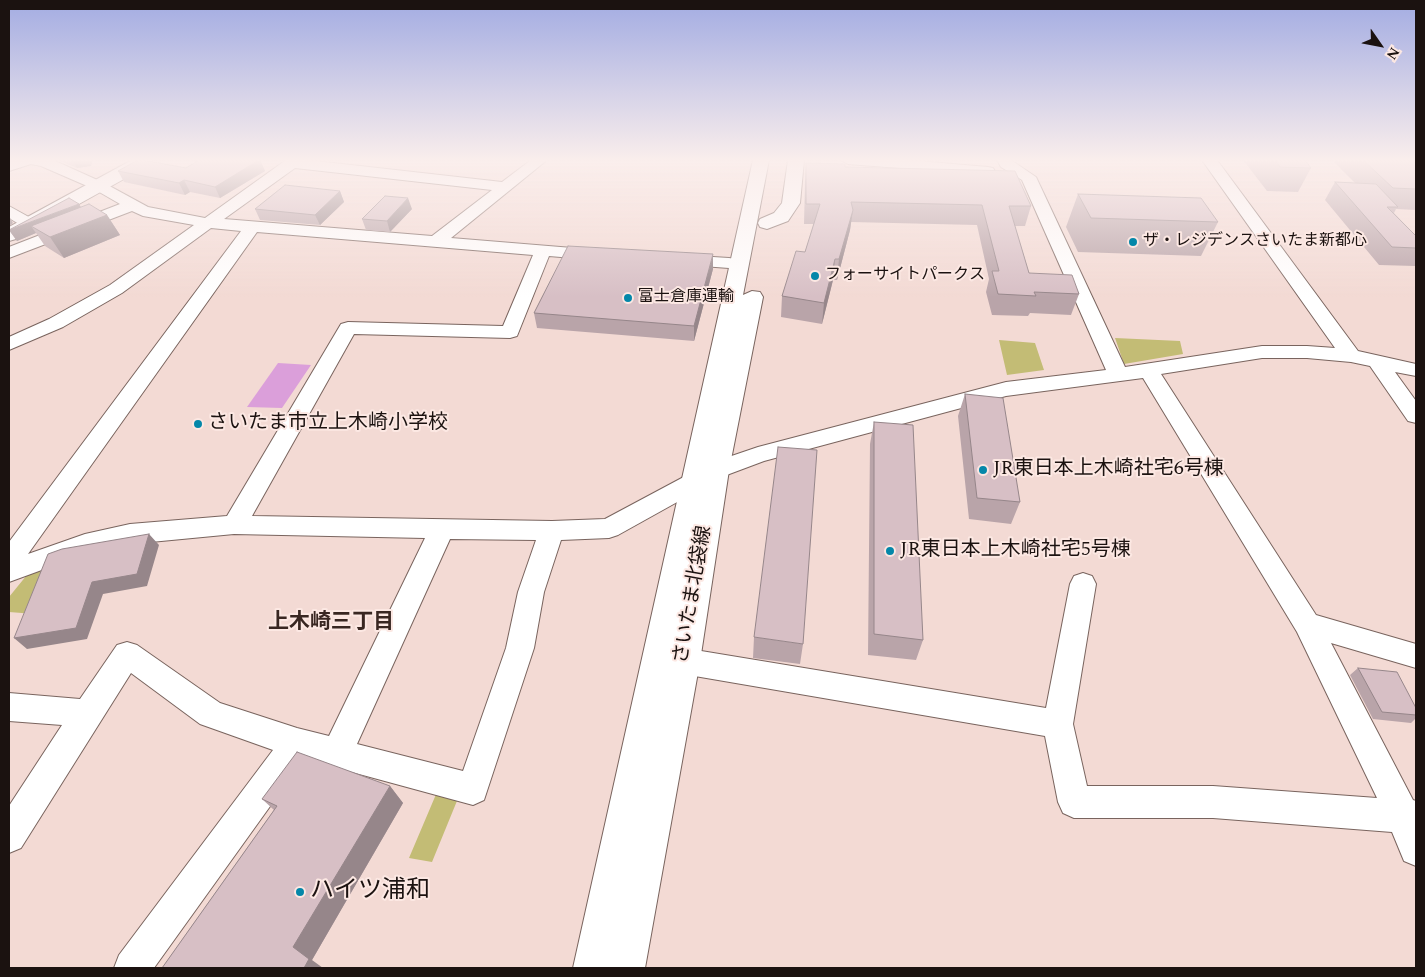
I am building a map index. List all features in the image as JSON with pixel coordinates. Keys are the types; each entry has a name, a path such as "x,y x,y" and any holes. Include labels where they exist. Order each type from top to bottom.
{"main road":[{"path":"9,235 63,206"},
{"name":"さいたま北袋線","path":"623,968 683,661 722,343 734,206"},
{"name":"さいたま北袋線","path":"722,343 751,206"},
{"name":"さいたま北袋線","path":"594,968 705,476 770,206"},
{"path":"767,223 781,217 789,206"}],"street":[{"path":"9,253 131,206"},
{"path":"134,206 143,211 207,222 615,256"},
{"path":"9,344 56,323 116,289 231,206"},
{"path":"435,242 482,206"},
{"path":"1041,206 1118,376"},
{"path":"1242,206 1351,356"},
{"path":"9,211 30,224"},
{"path":"11,570 253,226"},
{"path":"234,525 348,328 510,332 543,251"},
{"path":"663,259 729,263"},
{"path":"11,570 85,544 130,534 234,525 552,531 609,528 705,476 758,455 1006,389 1118,376 1262,352 1307,352 1351,356 1416,370"},
{"path":"1377,362 1416,416"},
{"path":"1149,370 1307,624 1409,816 1416,849"},
{"path":"337,753 441,530"},
{"path":"9,836 18,805 87,713 128,654 211,714 296,743 473,789 520,648 531,592 552,531"},
{"path":"1083,584 1058,724 1074,802 1214,802 1409,816"},
{"path":"1307,624 1416,656"},
{"path":"683,661 1058,724"},
{"path":"9,707 87,713"},
{"path":"132,968 296,743"}],"shaded area":[{"path":"1115,338 1180,341 1183,354 1124,364"},
{"path":"999,340 1035,343 1044,370 1007,375"},
{"path":"278,363 311,365 282,408 247,407"},
{"path":"58,561 35,614 9,612 9,597 31,570"},
{"path":"437,792 459,796 432,862 409,858"}],"building":[{"path":"55,206 75,206 9,230"},
{"path":"85,206 92,206 107,215 50,237 31,226"},
{"path":"259,206 325,206 315,215 255,209"},
{"path":"375,206 401,206 387,221 362,219"},
{"path":"820,206 852,206 853,210 839,259 835,259 824,303 782,296 796,251 805,252"},
{"path":"982,206 1031,206 1009,206 1029,273 1072,275 1079,294 1034,292 1036,296 998,294 992,271 999,271"},
{"path":"1084,206 1206,206 1218,222 1091,218"},
{"path":"1356,206 1398,207 1387,207 1416,236 1416,248 1392,247"},
{"name":"富士倉庫運輸","path":"568,246 713,254 694,326 534,313"},
{"path":"965,394 1003,398 1020,502 977,498"},
{"name":"JR東日本上木崎社宅5号棟","path":"874,422 913,425 923,640 874,634"},
{"path":"778,447 817,450 803,644 754,637"},
{"path":"149,534 137,574 92,582 76,628 14,638 48,554 62,549"},
{"path":"1358,668 1397,672 1416,708 1416,715 1382,712"},
{"name":"ハイツ浦和","path":"297,752 390,786 293,947 309,959 304,968 162,968 277,806 262,799"}],"place":[{"name":"ザ・レジデンスさいたま新都心","path":"1133,242"},
{"name":"フォーサイトパークス","path":"815,276"},
{"name":"富士倉庫運輸","path":"628,298"},
{"name":"さいたま市立上木崎小学校","path":"198,424"},
{"name":"JR東日本上木崎社宅6号棟","path":"983,470"},
{"name":"JR東日本上木崎社宅5号棟","path":"890,551"},
{"name":"ハイツ浦和","path":"300,892"}],"district":[{"name":"上木崎三丁目","path":"331,624"}]}
